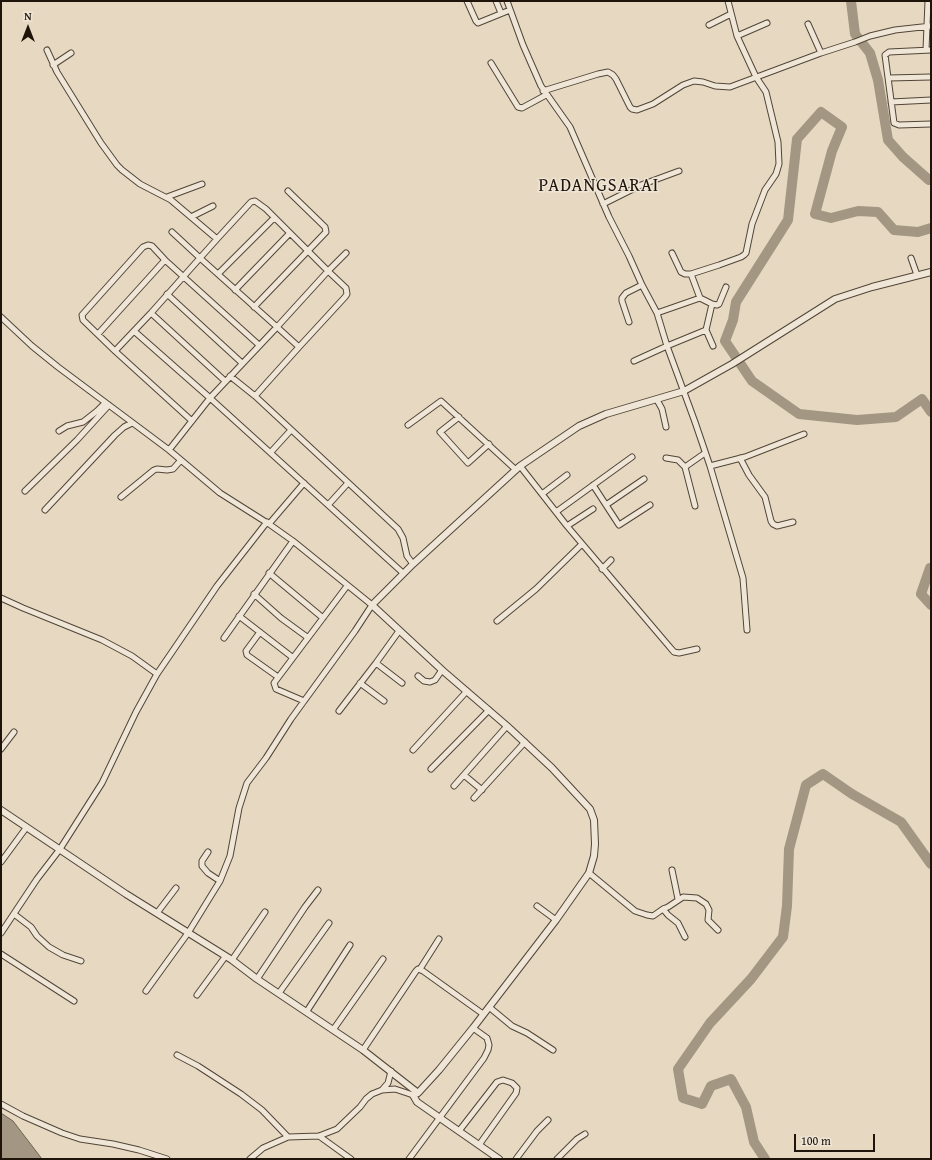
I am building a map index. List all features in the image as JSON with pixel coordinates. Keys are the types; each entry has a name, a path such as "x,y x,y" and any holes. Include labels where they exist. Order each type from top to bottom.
{"street":[{"path":"468,1 477,22 510,10"},
{"path":"496,1 500,13"},
{"path":"507,1 523,45 545,93 567,121 603,204 657,313 667,346 710,466 743,578 748,630"},
{"path":"672,253 681,272 685,274 690,274 719,265 744,255 746,253 752,224 764,193 778,170 779,150 769,103 737,36 728,1"},
{"path":"928,1 929,50 889,52 886,53 886,58 893,120 896,125 931,124"},
{"path":"709,25 731,14"},
{"path":"737,36 767,23"},
{"path":"808,24 820,54"},
{"path":"491,63 518,107 522,108 545,93 598,74 608,72 616,79 630,107 637,110 653,104 683,85 694,81 724,87 737,85 870,36 894,30 929,27"},
{"path":"47,50 53,65 101,143 117,165 140,184 167,197 217,239"},
{"path":"53,65 71,53"},
{"path":"889,78 931,77"},
{"path":"892,102 931,100"},
{"path":"603,204 647,182 679,171"},
{"path":"167,197 202,184"},
{"path":"254,307 326,232 325,227 288,190"},
{"path":"115,351 252,201 257,202 344,285 347,294 255,396"},
{"path":"191,217 213,206"},
{"path":"218,274 274,218"},
{"path":"172,232 299,347"},
{"path":"236,290 289,234"},
{"path":"192,421 115,351 83,320 82,315 143,247 148,245 152,246 165,260 259,345"},
{"path":"169,450 225,381 346,253"},
{"path":"911,258 917,276"},
{"path":"98,334 165,260"},
{"path":"146,991 188,933 220,881 230,856 239,808 247,783 270,753 304,701 372,605 412,564 518,468 586,422 606,414 684,391 732,364 835,299 872,287 931,272"},
{"path":"690,274 700,298 712,304 719,304 726,287"},
{"path":"629,322 622,298 626,293 642,285"},
{"path":"167,294 242,363"},
{"path":"657,313 700,298"},
{"path":"712,304 706,330 713,346"},
{"path":"151,313 225,381"},
{"path":"1,317 32,346 169,450 220,493 268,523 293,541 372,605 442,670 525,742 552,768 590,809 595,826 595,844 589,873 556,920 473,1028 416,1094"},
{"path":"634,361 706,330"},
{"path":"134,331 329,504 403,573"},
{"path":"230,376 255,396 398,529 401,534 407,556 412,564"},
{"path":"657,400 662,409 666,427"},
{"path":"408,425 441,401 518,468 542,494 602,569 674,652 684,653 697,649"},
{"path":"59,431 67,426 84,422 107,404"},
{"path":"25,491 77,440 107,404"},
{"path":"459,417 440,432 468,462 489,444"},
{"path":"45,510 115,435 124,427 132,423"},
{"path":"271,452 290,430"},
{"path":"710,466 740,458 804,434"},
{"path":"685,467 705,453"},
{"path":"556,512 632,457"},
{"path":"666,458 678,460 685,467 695,506"},
{"path":"740,458 749,475 765,497 773,524 778,526 793,522"},
{"path":"121,497 154,470 174,469 181,460"},
{"path":"542,494 567,474"},
{"path":"606,505 644,479"},
{"path":"1,933 60,849 102,783 136,712 157,674 217,586 268,523 304,483"},
{"path":"329,504 348,483"},
{"path":"593,485 620,525 650,505"},
{"path":"567,526 593,509"},
{"path":"224,638 293,541"},
{"path":"497,621 536,589 582,544"},
{"path":"602,569 611,560"},
{"path":"269,573 324,618"},
{"path":"304,701 274,687 274,683 307,637 324,618 347,586"},
{"path":"254,594 281,618 307,637"},
{"path":"1,598 102,640 132,656 157,674"},
{"path":"239,616 292,658"},
{"path":"339,711 399,631"},
{"path":"260,632 246,651 246,655 278,677"},
{"path":"376,663 402,683"},
{"path":"418,676 424,681 430,682 435,680 442,670"},
{"path":"360,683 384,701"},
{"path":"412,750 467,691"},
{"path":"432,769 489,710"},
{"path":"454,786 507,726"},
{"path":"1,748 14,732"},
{"path":"474,798 525,742"},
{"path":"464,775 482,790"},
{"path":"1,810 126,894 232,960 257,979 307,1011 363,1050 391,1071 416,1094 417,1102 499,1159"},
{"path":"1,862 26,828"},
{"path":"208,852 202,861 202,866 208,873 220,881"},
{"path":"672,870 678,899"},
{"path":"589,873 635,911 653,916 678,899 688,896 702,900 709,910 708,920 718,930"},
{"path":"157,913 176,888"},
{"path":"257,979 318,890"},
{"path":"537,906 556,920"},
{"path":"663,909 678,922 685,937"},
{"path":"232,960 265,912"},
{"path":"14,914 31,927 37,936 49,947 63,955 81,961"},
{"path":"279,993 329,923"},
{"path":"363,1050 416,971 420,969 439,939"},
{"path":"307,1011 350,944"},
{"path":"1,954 74,1001"},
{"path":"197,995 225,957"},
{"path":"333,1030 383,959"},
{"path":"420,969 453,991 483,1014"},
{"path":"489,1007 512,1026 527,1033 553,1050"},
{"path":"409,1159 484,1058 488,1050 489,1045 487,1038 473,1028"},
{"path":"177,1056 198,1066 241,1094 262,1110 288,1137"},
{"path":"382,1090 388,1083 391,1071"},
{"path":"459,1131 497,1082 503,1080 512,1083 517,1088 516,1093 479,1144"},
{"path":"250,1159 263,1148 288,1137 319,1136 337,1129 360,1107 366,1099 372,1094 382,1090 395,1089 416,1094"},
{"path":"1,1104 23,1116 68,1136 139,1150 167,1159"},
{"path":"516,1159 537,1131 548,1120"},
{"path":"557,1159 577,1138 585,1134"},
{"path":"319,1136 351,1159"}],"shaded area":[{"path":"1,1113 13,1121 42,1159 1,1159"}],"waterway":[{"path":"851,1 855,34 870,53 878,80 888,140 903,157 929,180 931,180"},
{"path":"931,228 918,232 894,230 878,212 858,211 831,218 815,214 832,151 842,127 821,112 797,139 788,220 736,302 733,320 725,341 752,381 799,414 857,420 896,417 922,399 931,412"},
{"path":"931,568 921,594 931,605"},
{"path":"765,1159 754,1142 746,1107 731,1079 711,1086 702,1104 683,1098 678,1069 710,1023 751,979 783,937 787,906 789,849 806,785 823,774 852,794 901,822 931,864"}],"district":[{"name":"PADANGSARAI","path":"599,186"}]}
